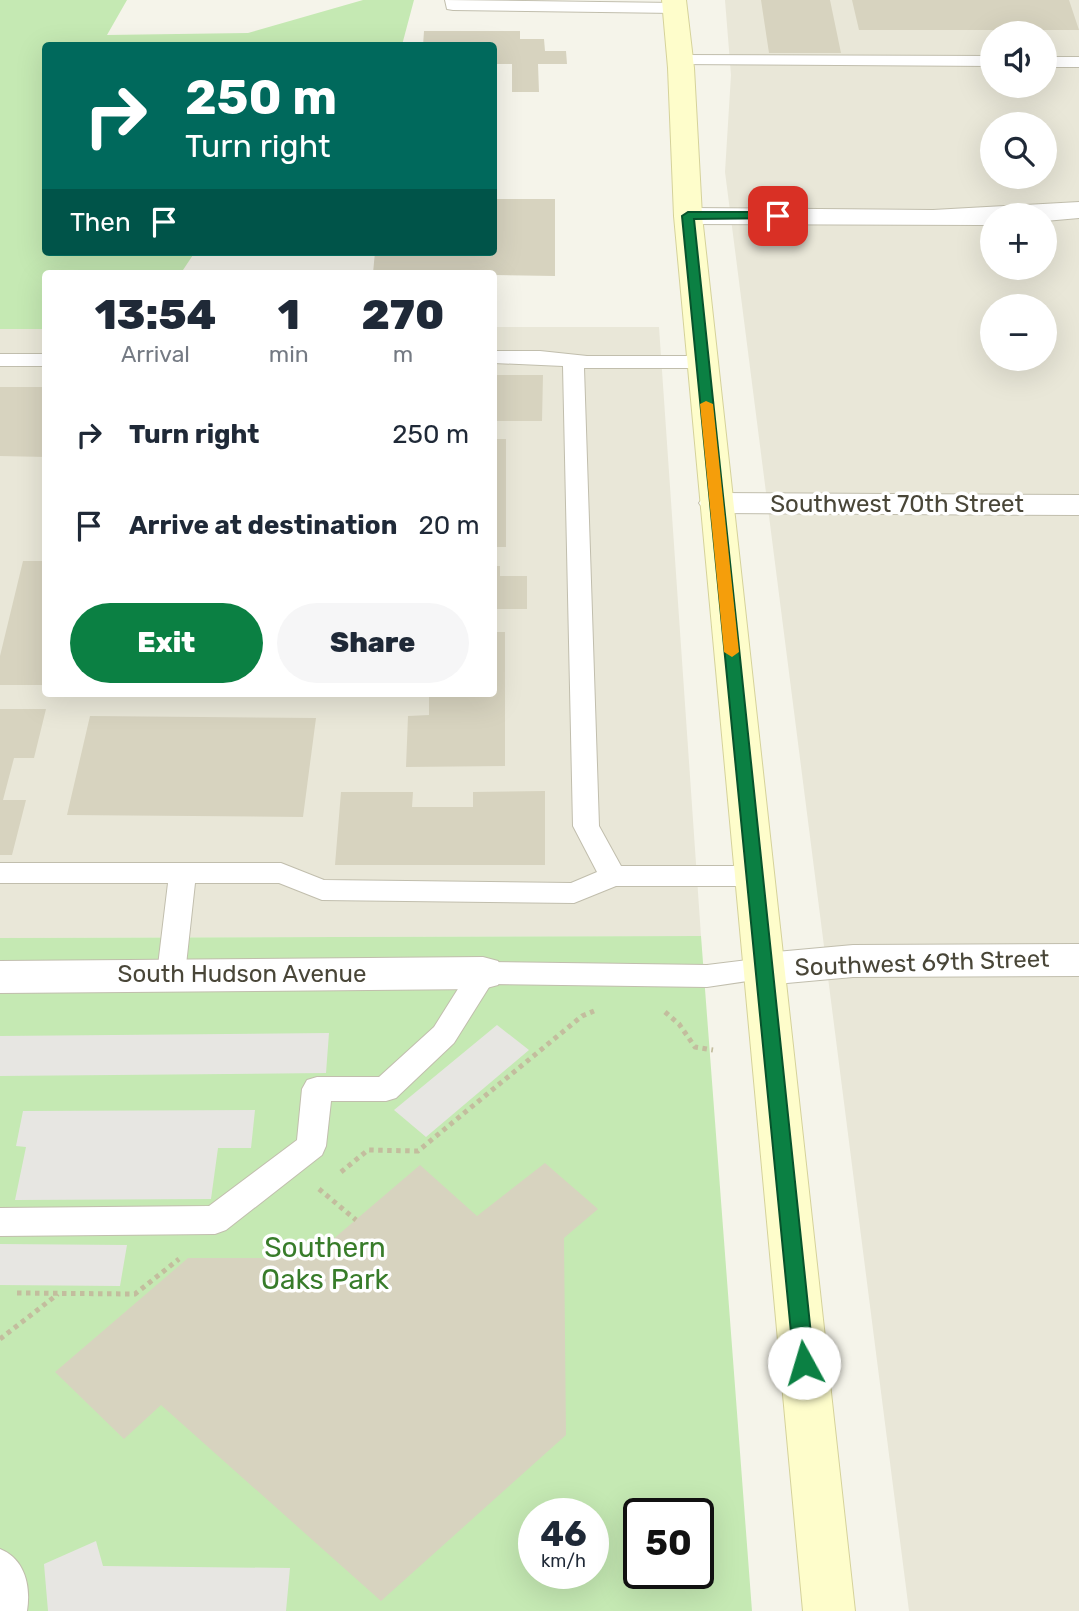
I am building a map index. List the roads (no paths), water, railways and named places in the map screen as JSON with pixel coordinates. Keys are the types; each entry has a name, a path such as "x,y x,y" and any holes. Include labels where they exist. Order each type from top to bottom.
{"main road":[{"path":"674,4 680,60 688,216 702,362 829,1611"}],"street":[{"path":"688,216 955,216 1079,210"},
{"name":"Southwest 70th Street","path":"716,503 1079,505"},
{"name":"Southwest 69th Street","path":"765,969 853,961 1079,960"},
{"name":"South Hudson Avenue","path":"0,977 483,972"}],"lane":[{"path":"453,0 453,5 674,4"},
{"path":"680,60 980,61"},
{"path":"1057,62 1079,62"},
{"path":"497,357 702,362"},
{"path":"0,360 42,359"},
{"path":"573,360 586,826 613,876"},
{"path":"0,873 281,873 322,890 574,893 613,876 755,876"},
{"path":"171,974 183,873"},
{"path":"0,1222 215,1220 311,1146 317,1089 386,1088 444,1035 483,972 707,976 765,969"},
{"path":"0,1566 12,1588 9,1611"}],"park label":[{"name":"Southern Oaks Park","path":"325,1263"}]}
